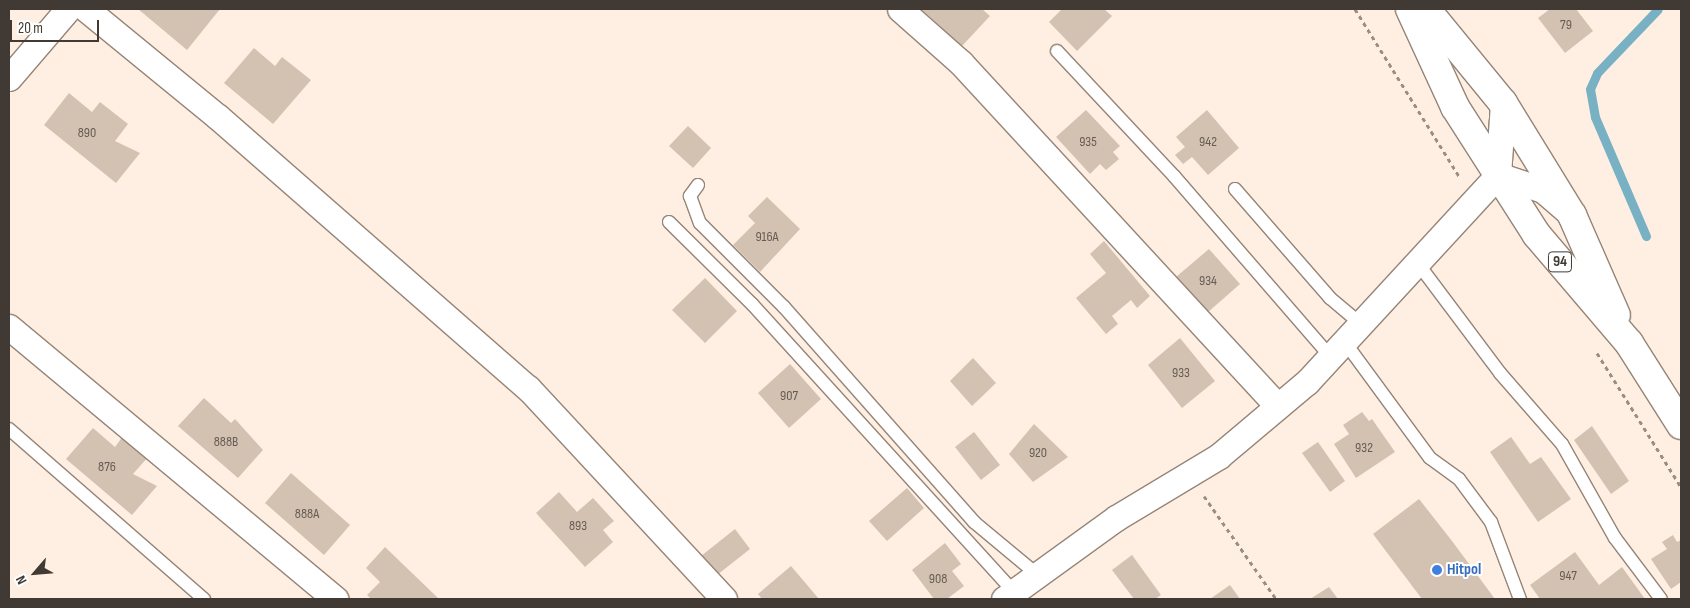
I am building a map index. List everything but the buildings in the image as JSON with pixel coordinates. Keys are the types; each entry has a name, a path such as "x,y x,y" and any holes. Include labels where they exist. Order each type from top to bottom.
{"main road":[{"name":"94","path":"1410,9 1456,107 1537,236 1629,344 1681,425"},
{"name":"94","path":"1426,9 1503,103 1572,215 1629,344"}],"street":[{"path":"9,78 68,9"},
{"path":"86,9 218,117 528,388 724,599"},
{"path":"900,9 961,63 1278,406"},
{"path":"1013,597 1038,576 1188,472 1219,456 1278,406 1345,340 1498,175 1503,103"},
{"path":"1498,175 1543,190 1572,215"},
{"path":"9,327 335,599"}],"lane":[{"path":"1058,52 1174,176 1345,340 1430,458 1459,480 1491,522 1520,599"},
{"path":"698,185 690,196 700,223 784,307 974,522 1038,576"},
{"path":"1234,189 1330,298 1345,340"},
{"path":"669,222 752,304 1013,597"},
{"path":"1416,262 1500,373 1562,444 1616,538 1661,599"},
{"path":"9,429 204,599"}],"path":[{"path":"1355,9 1462,181"},
{"path":"1188,472 1276,599"}],"waterway":[{"path":"1646,236 1595,117 1590,89 1597,73 1658,9"}],"place":[{"name":"Hitpol","path":"1437,570"}]}
